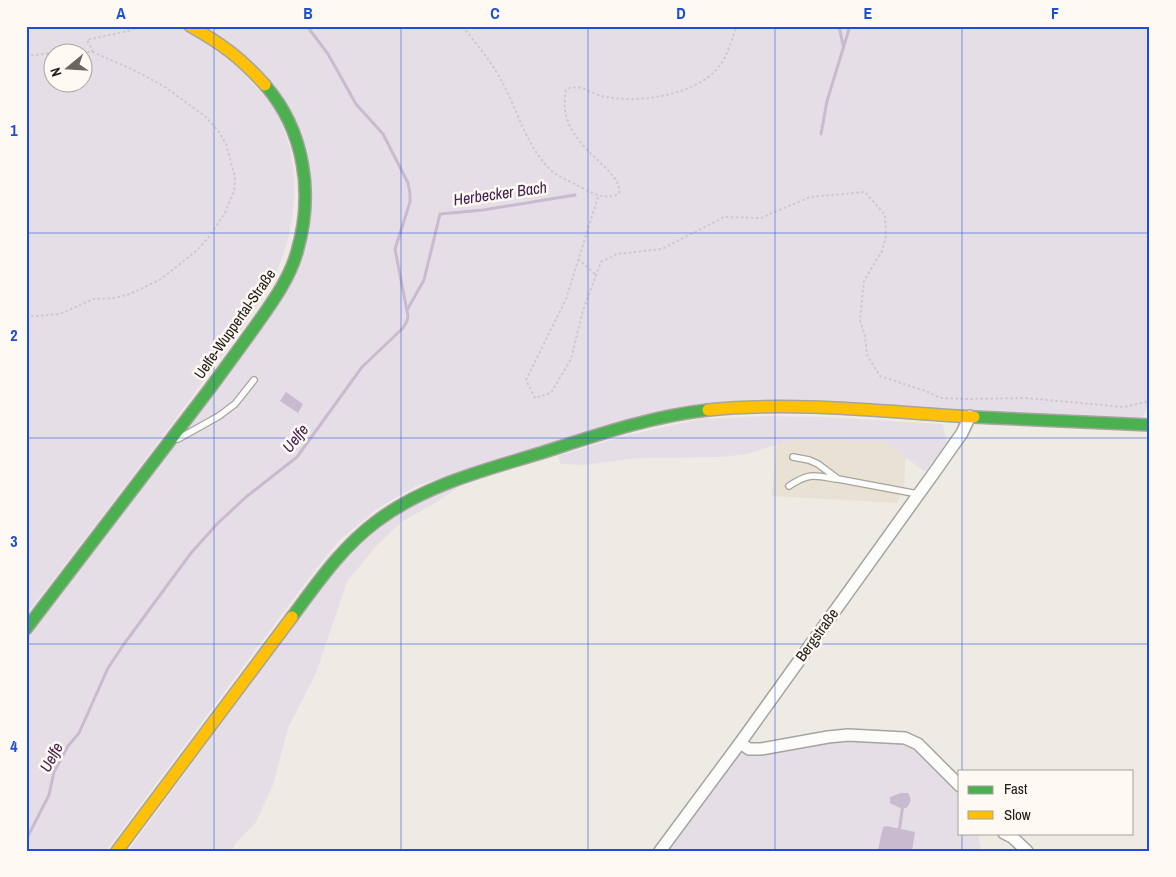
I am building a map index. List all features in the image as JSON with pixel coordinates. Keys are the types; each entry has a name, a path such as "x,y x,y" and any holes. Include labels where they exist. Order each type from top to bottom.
{"main road":[{"name":"Uelfe-Wuppertal-Straße","path":"26,629 232,358 284,281 298,252 305,222 306,176 298,143 289,121 277,101 245,64 220,44 190,26"},
{"path":"117,851 331,564 356,538 376,521 412,498 462,478 598,436 655,420 703,411 785,407 1150,425"}],"street":[{"name":"Bergstraße","path":"660,851 740,743 962,433 970,416"},
{"path":"740,743 749,749 761,750 828,736 848,735 905,738 918,744 958,784"},
{"path":"1006,834 1027,851"}],"lane":[{"path":"165,446 219,416 235,404 254,380"},
{"path":"793,457 810,460 838,479"},
{"path":"789,486 800,478 812,474 918,494"}],"path":[{"path":"26,317 60,314 93,299 115,298 130,294 160,279 195,252 208,238 225,213 234,191 235,176 226,144 219,132 206,117 165,86 93,52 87,40 132,30 138,26"},
{"path":"463,26 497,72 512,100 531,146 555,174 598,197 619,194 619,188 611,174 586,150 572,132 564,98 566,90 575,86 606,97 627,98 654,97 689,88 706,80 718,68 726,56 736,26"},
{"path":"26,56 42,54"},
{"path":"598,197 566,298 526,380 536,398 551,393 571,358 583,310 601,262 617,254 662,250 724,217 761,218 810,197 866,192 886,215 886,236 882,251 864,282 860,320 865,336 867,355 880,376 928,392 940,398 1026,398 1124,407 1150,401"},
{"path":"578,259 596,275"}],"shaded area":[{"path":"26,26 180,26 191,30 211,43 238,67 271,104 286,134 293,168 294,202 289,235 275,274 242,329 26,615"},
{"path":"190,26 1150,26 1150,401 1142,419 673,410 637,416 416,486 378,508 340,540 318,566 106,851 26,851 26,629 277,295 307,192 277,101"},
{"path":"286,392 303,404 298,413 280,401"},
{"path":"764,416 826,417 943,424 947,443 925,472 885,442 795,439 747,454 721,457 639,458 584,465 561,464 558,456 628,435 701,419"},
{"path":"778,431 907,436 904,487 897,503 772,496"},
{"path":"469,480 435,503 403,521 376,546 347,582 316,673 288,728 273,785 256,822 235,844 232,851 128,851 332,572 363,541 397,514 423,500"},
{"path":"828,738 904,738 941,768 958,789 958,834 978,834 981,851 662,851 735,753 756,753"},
{"path":"901,793 908,793 910,797 910,803 906,808 900,808 890,803 890,797"},
{"path":"887,826 915,832 912,851 878,850 883,827"}],"waterway":[{"name":"Uelfe","path":"26,840 49,795 54,772 68,746 79,733 108,668 124,644 191,553 217,524 246,497 297,457 362,367 403,328 407,321 408,316 395,249 410,202 408,183 383,134 356,104 328,54 307,26"},
{"path":"839,26 843,45"},
{"name":"Herbecker Bach","path":"821,134 827,101 850,26"},
{"name":"Herbecker Bach","path":"407,310 424,280 440,214 483,210 575,195"},
{"path":"899,832 903,804"}],"traffic: fast":[{"path":"26,629 221,374 270,305 290,270 297,252 302,230 305,186 297,143 289,122 279,103 265,85"},
{"path":"292,617 331,566 364,531 396,508 416,497 457,479 604,433 645,421 708,410"},
{"path":"974,417 1150,425"}],"traffic: slow":[{"path":"190,26 230,52 265,85"},
{"path":"708,410 808,407 974,417"},
{"path":"117,851 292,617"}]}
